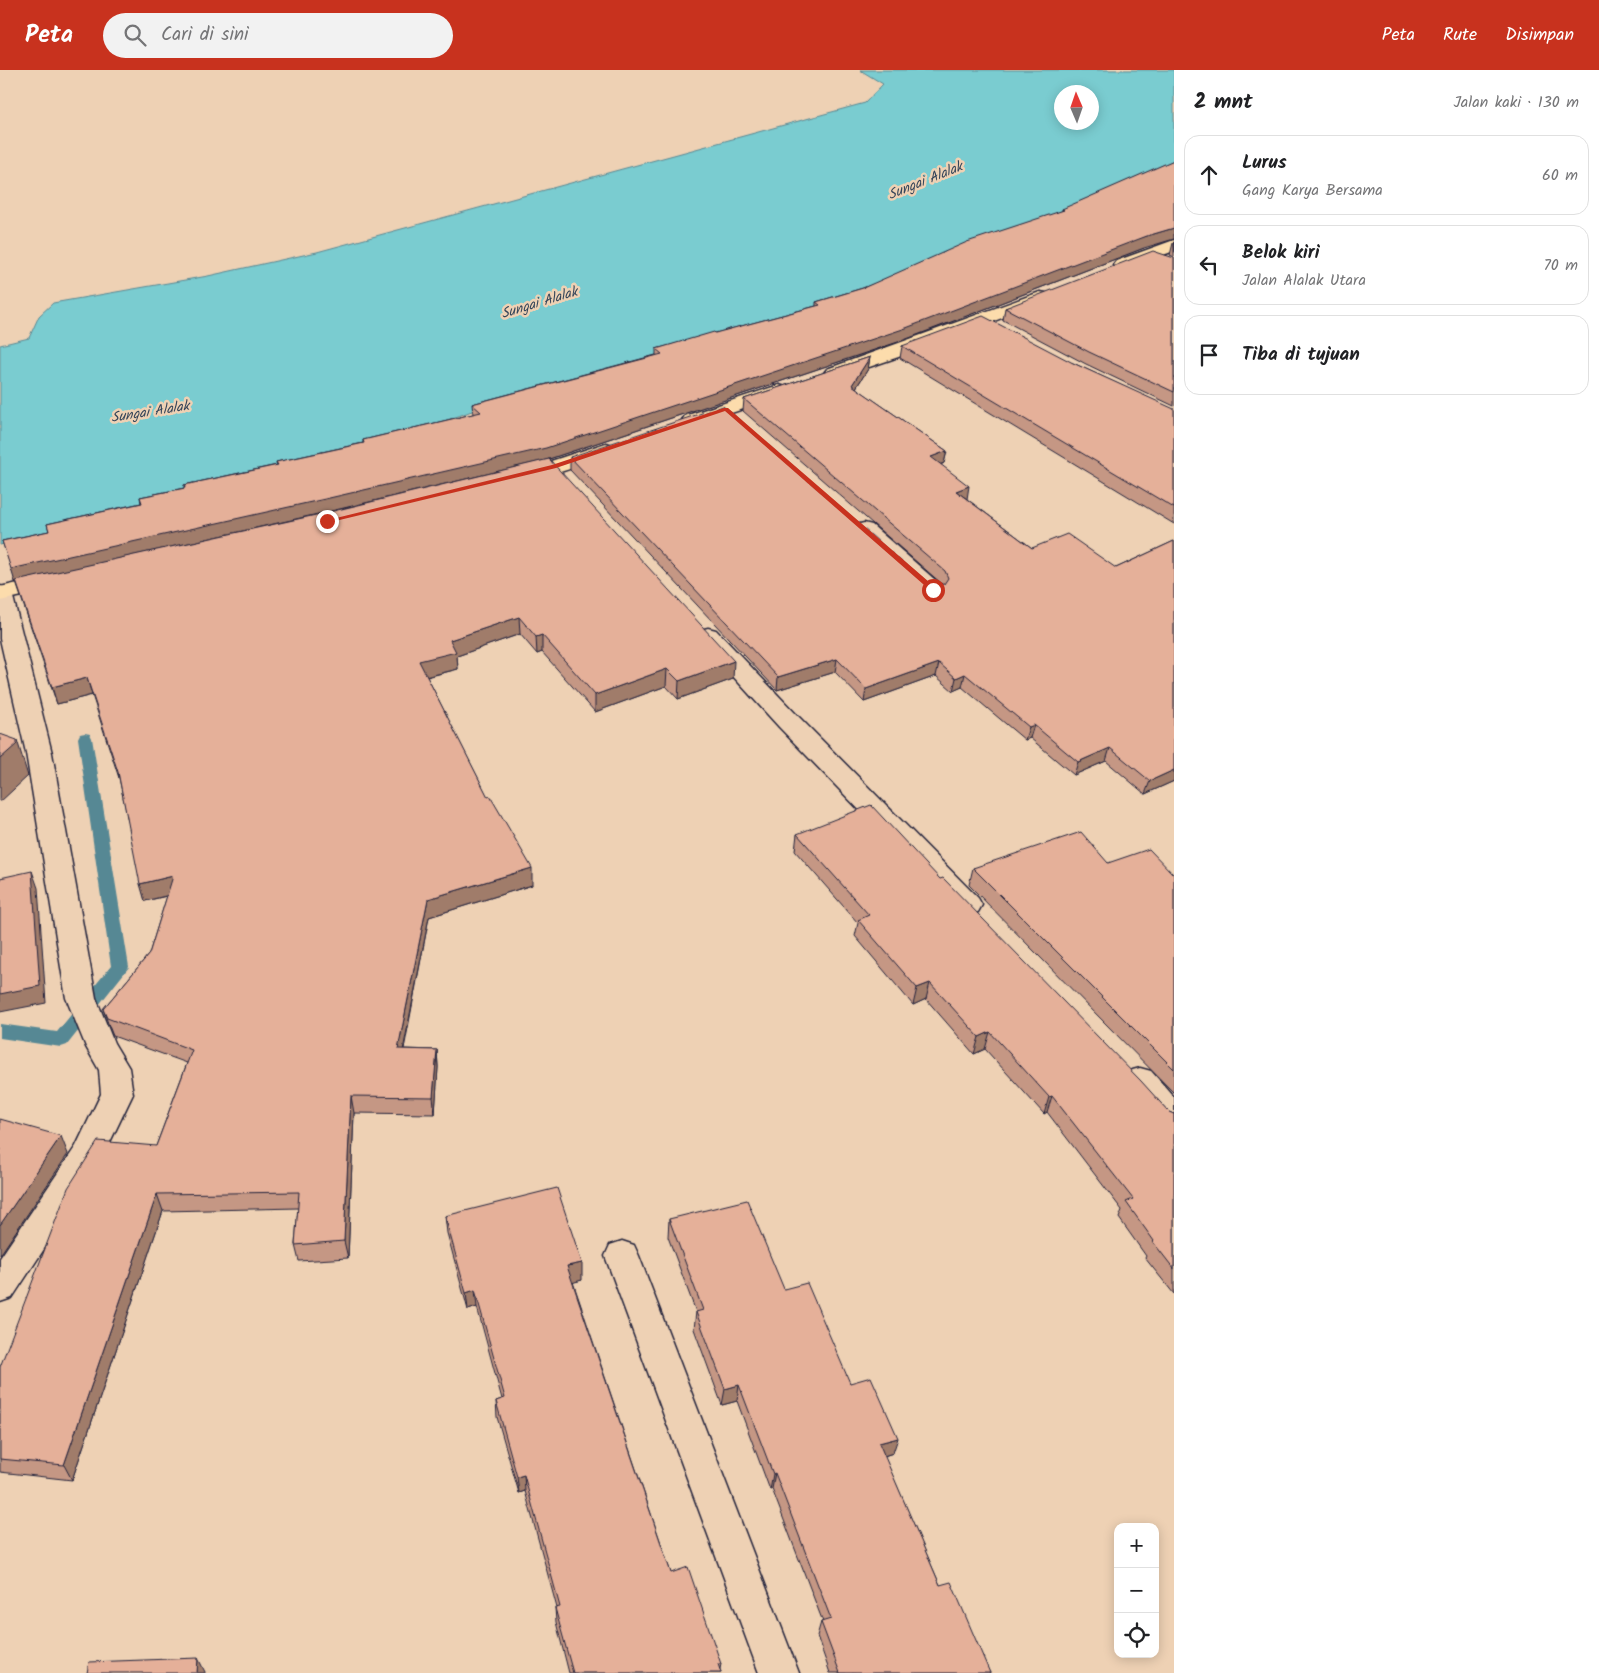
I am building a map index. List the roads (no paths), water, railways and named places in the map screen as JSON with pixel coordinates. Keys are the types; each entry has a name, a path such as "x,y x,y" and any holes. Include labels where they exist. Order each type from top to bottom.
{"main road":[{"path":"1103,272 1174,245"},
{"path":"672,427 733,415 807,382 983,319 1057,290"},
{"path":"497,480 554,466 626,442"},
{"path":"0,594 78,576"}],"street":[{"path":"1150,254 1174,265"},
{"path":"983,319 1000,328"},
{"path":"554,466 574,488"},
{"path":"852,519 933,590"},
{"path":"0,594 39,753 82,998 101,1047 114,1068 117,1094 88,1155 0,1288"},
{"path":"694,620 788,721 981,918"},
{"path":"1126,1066 1174,1118"},
{"path":"622,1256 778,1673"}],"water":[{"name":"Sungai Alalak","path":"860,70 1174,70 1174,160 1052,215 820,309 716,340 648,357 494,403 356,453 0,545 0,345 29,338 39,316 53,303 208,276 317,252 865,103 883,84"}],"waterway":[{"path":"0,1031 61,1040 120,967 85,738"}]}
